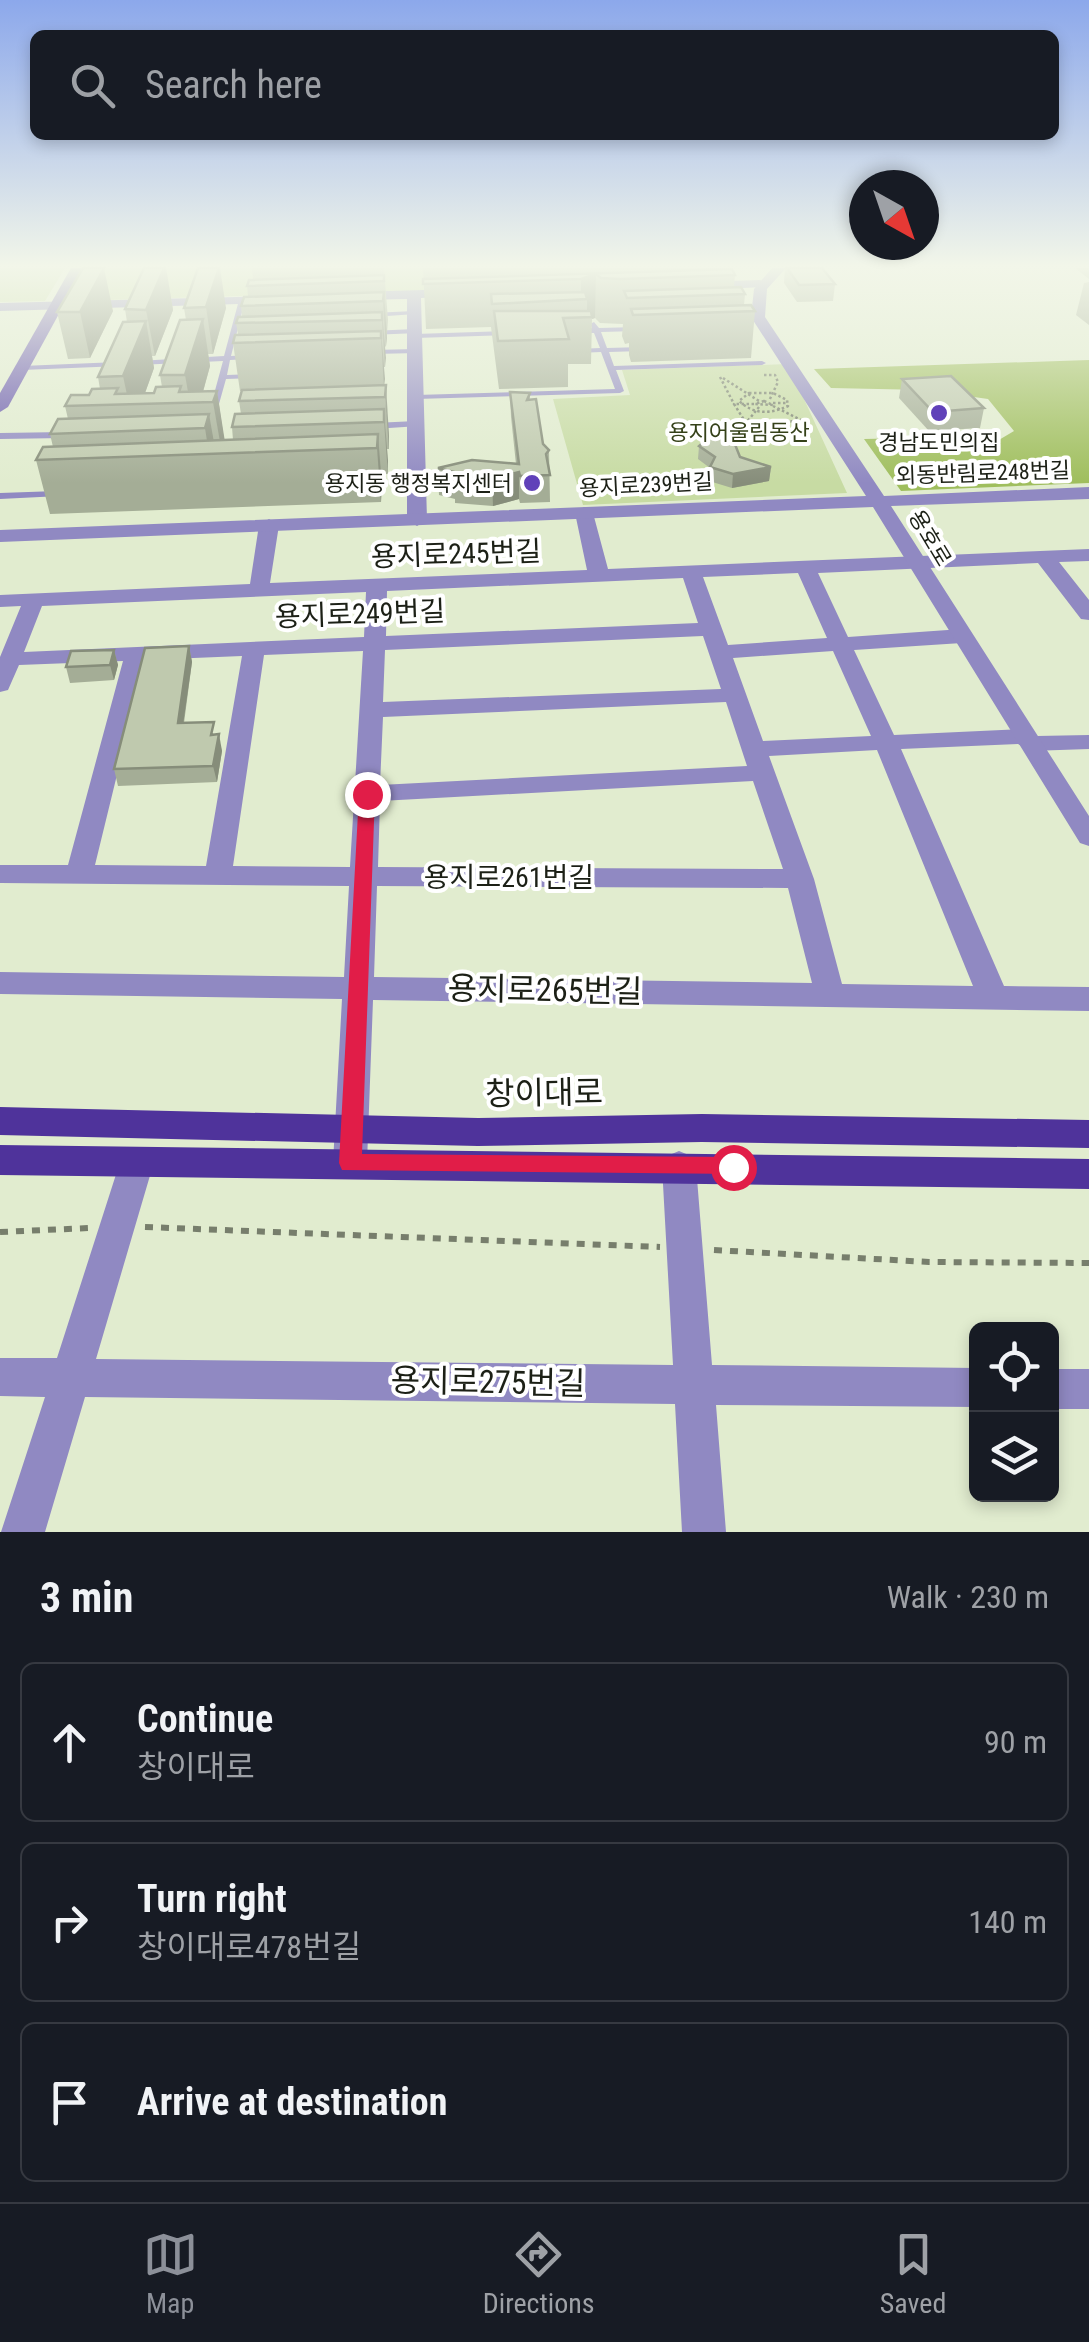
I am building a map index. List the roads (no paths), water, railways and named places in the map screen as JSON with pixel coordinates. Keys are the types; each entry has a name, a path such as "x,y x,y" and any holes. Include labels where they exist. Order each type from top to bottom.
{"main road":[{"path":"0,407 39,339"},
{"name":"창이대로","path":"0,1121 679,1166 1089,1174"},
{"name":"창이대로","path":"0,1160 137,1162 478,1132 721,1128 1089,1134"}],"street":[{"path":"415,339 418,520"},
{"name":"용호로","path":"773,339 1089,837"},
{"name":"외동반림로248번길","path":"877,498 1089,493"},
{"name":"용지로239번길","path":"0,536 877,498"},
{"path":"584,513 599,576"},
{"path":"259,590 269,525"},
{"name":"용지로245번길","path":"0,601 1089,555"},
{"path":"1044,557 1089,614"},
{"path":"805,567 886,743 993,997"},
{"path":"691,572 800,879 830,995"},
{"path":"351,1146 376,585"},
{"path":"0,685 34,600"},
{"name":"용지로249번길","path":"10,659 374,643 716,640 840,644 962,636"},
{"path":"218,875 254,648"},
{"path":"78,874 136,653"},
{"path":"371,710 735,695"},
{"path":"367,794 758,761 886,743 1089,742"},
{"name":"용지로261번길","path":"0,874 800,879"},
{"name":"용지로265번길","path":"0,983 1089,999"},
{"path":"23,1532 137,1162"},
{"path":"679,1166 704,1532"},
{"name":"용지로275번길","path":"0,1377 969,1388"},
{"path":"1059,1389 1089,1389"}],"lane":[{"path":"212,413 231,339"},
{"path":"358,353 391,339"},
{"path":"416,397 620,391 600,339"},
{"path":"170,378 181,344"},
{"path":"102,382 116,347"},
{"path":"570,352 660,348"},
{"path":"22,368 264,356"},
{"path":"612,368 762,364"},
{"path":"222,378 258,376"},
{"path":"357,426 416,424"},
{"path":"0,436 82,434"},
{"path":"0,496 76,493"}],"place":[{"name":"경남도민의집","path":"939,413"},
{"name":"용지동 행정복지센터","path":"532,483"}],"park label":[{"name":"용지어울림동산","path":"739,432"}]}
